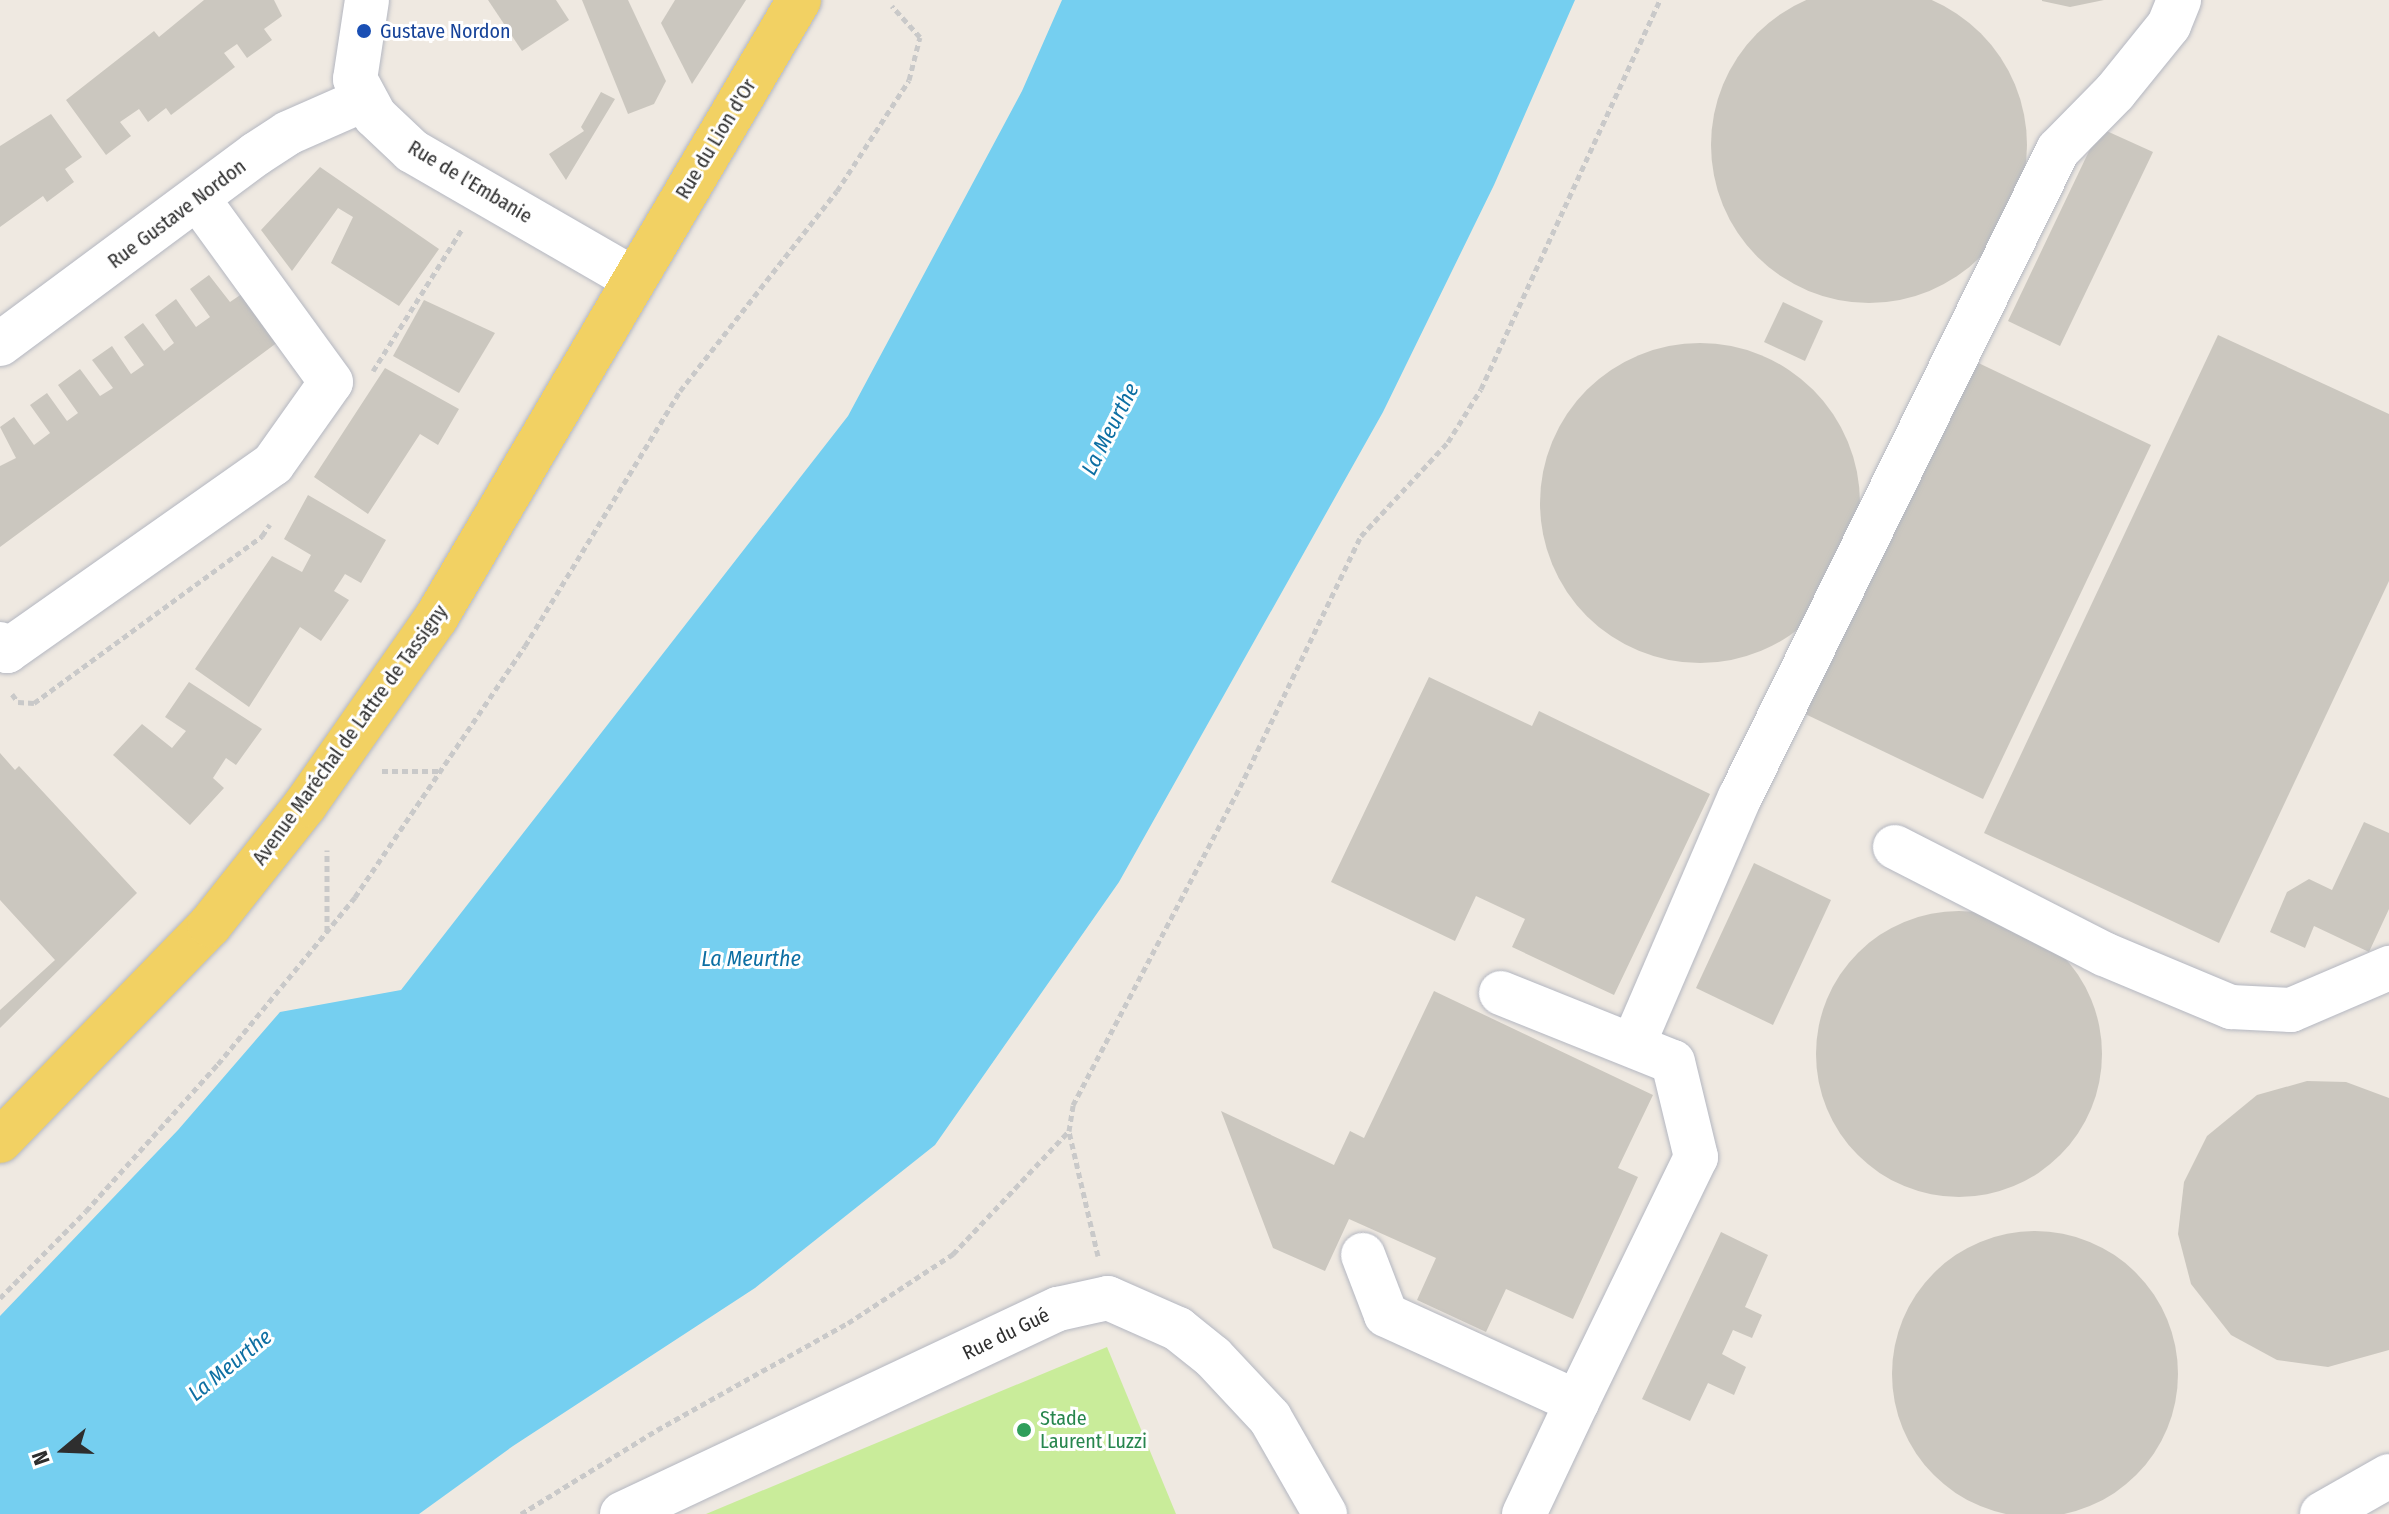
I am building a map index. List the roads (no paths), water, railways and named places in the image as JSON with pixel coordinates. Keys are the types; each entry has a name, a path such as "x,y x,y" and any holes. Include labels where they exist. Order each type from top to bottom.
{"main road":[{"name":"Rue du Lion d'Or","path":"634,279 799,0"},
{"name":"Avenue Maréchal de Lattre de Tassigny","path":"0,1141 210,925 305,805 436,618 634,279"}],"street":[{"path":"363,100 355,79 367,0"},
{"path":"1633,1045 1740,797 2058,150 2115,92 2169,25 2179,0"},
{"name":"Rue de l'Embanie","path":"363,100 412,151 634,279"},
{"name":"Rue Gustave Nordon","path":"0,344 288,133 363,100"},
{"path":"0,644 7,651 273,464 331,382 198,199"},
{"path":"1895,847 2104,954 2231,1007 2291,1010 2389,968"},
{"path":"1501,993 1673,1062 1696,1157 1524,1514"},
{"path":"1363,1255 1386,1315 1577,1402"},
{"name":"Rue du Gué","path":"622,1514 1058,1309 1108,1298 1178,1329 1213,1357 1270,1418 1325,1514"},
{"path":"2322,1514 2389,1476"}],"water":[{"name":"La Meurthe","path":"1062,0 1575,0 1494,185 1383,412 1119,882 935,1145 755,1288 513,1446 419,1514 0,1514 0,1316 178,1130 280,1012 401,990 848,416 1022,91"}],"place":[{"name":"Gustave Nordon","path":"364,31"},
{"name":"Stade Laurent Luzzi","path":"1024,1430"}]}
